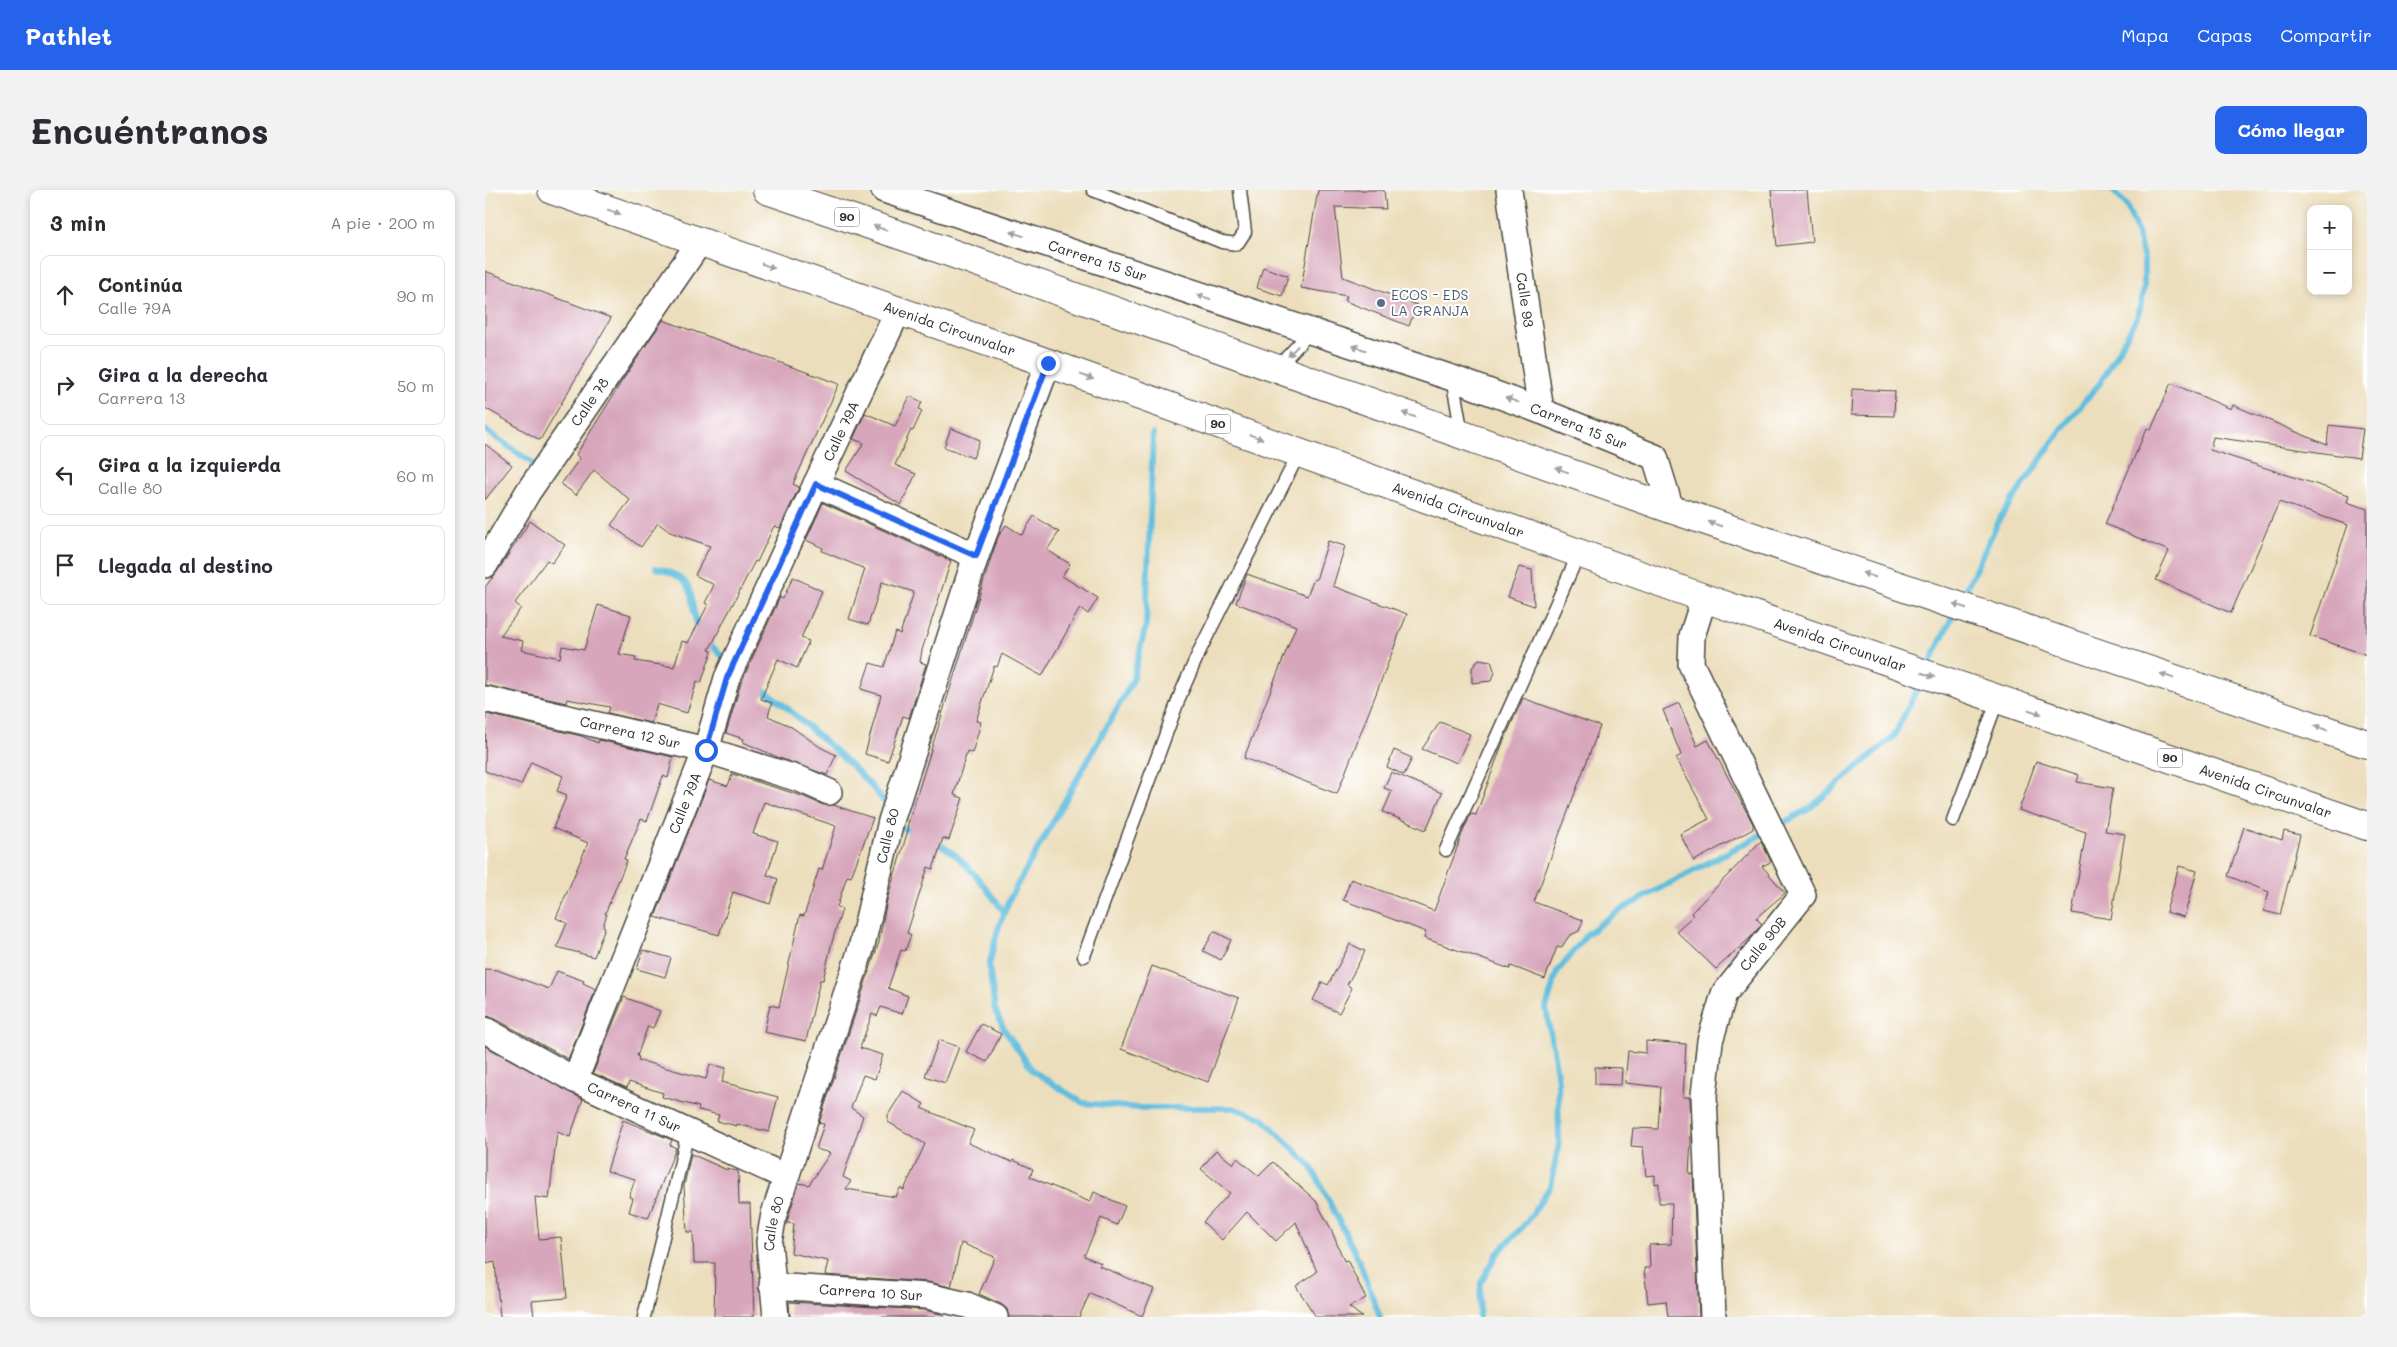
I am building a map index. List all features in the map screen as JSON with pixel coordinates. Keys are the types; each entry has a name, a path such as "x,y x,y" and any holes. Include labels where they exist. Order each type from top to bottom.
{"highway":[{"name":"Avenida Circunvalar","path":"552,190 699,243 1048,363 1704,598 2367,826"},
{"name":"90","path":"767,190 926,244 1671,509 2363,740"}],"street":[{"name":"Carrera 15 Sur","path":"884,190 1452,378 1541,411 1655,457 1671,509"},
{"name":"Calle 93","path":"1509,190 1541,411"},
{"name":"Calle 78","path":"485,565 528,492 550,463 699,243"},
{"name":"Calle 79A","path":"575,1080 706,750 732,668 898,311"},
{"name":"Calle 80","path":"776,1317 769,1242 774,1214 861,949 893,813 976,556 1048,363"},
{"path":"816,484 976,556"},
{"name":"Calle 90B","path":"1704,598 1692,636 1691,664 1803,895 1723,994 1710,1041 1704,1095 1713,1317"},
{"name":"Carrera 12 Sur","path":"485,699 706,750 802,780 829,792"},
{"name":"Carrera 11 Sur","path":"485,1030 575,1080 787,1177"},
{"name":"Carrera 10 Sur","path":"772,1286 927,1296 967,1305 995,1317"}],"lane":[{"path":"1093,190 1222,242 1237,244 1245,232 1240,190"},
{"path":"1276,369 1310,332"},
{"path":"1452,378 1462,434"},
{"path":"1084,956 1181,693 1199,650 1299,452"},
{"path":"1446,850 1579,553"},
{"path":"1953,820 1998,699"},
{"path":"645,1317 688,1132"}],"building":[{"path":"1318,190 1384,190 1386,209 1335,207 1343,277 1417,305 1409,326 1345,301 1347,296 1301,288"},
{"path":"1771,190 1807,190 1812,242 1777,246"},
{"path":"1263,267 1288,276 1282,296 1257,288"},
{"path":"485,271 611,318 540,440 485,408"},
{"path":"663,320 839,384 793,484 799,487 780,528 774,526 757,562 755,561 709,650 712,651 701,683 697,681 687,713 657,704 651,723 608,713 610,707 567,699 566,703 485,685 485,587 530,521 565,545 552,563 547,560 515,603 521,608 500,636 523,641 521,650 560,658 562,646 584,650 598,605 631,615 619,654 636,657 635,661 674,667 682,641 688,643 708,605 705,603 714,585 695,575 710,546 670,532 658,523 641,547 611,525 630,500 594,470 576,495 561,484 580,458 576,455"},
{"path":"2171,383 2231,409 2233,405 2327,445 2329,425 2363,429 2359,458 2213,437 2210,450 2349,495 2347,502 2367,509 2367,655 2310,636 2348,525 2279,502 2231,613 2156,580 2169,551 2105,524 2147,428 2151,430"},
{"path":"1852,389 1895,391 1894,416 1851,415"},
{"path":"910,396 922,402 919,409 922,411 895,465 916,474 901,505 846,471 864,443 853,439 865,413 895,426"},
{"path":"951,428 980,440 973,458 944,447"},
{"path":"485,444 512,465 485,500"},
{"path":"823,503 951,561 922,650 920,662 926,664 909,718 903,716 888,761 865,754 881,695 861,689 870,663 884,667 895,632 900,634 914,592 882,582 868,625 849,619 865,569 822,551 823,548 806,540"},
{"path":"1034,516 1059,532 1047,550 1070,564 1062,576 1098,598 1088,614 1080,608 1042,676 1002,654 997,667 994,666 976,721 981,722 972,753 967,751 954,795 963,798 949,840 943,838 933,869 928,867 907,933 911,935 905,951 901,950 888,988 908,996 902,1014 881,1007 877,1016 872,1014 860,1048 883,1055 875,1079 863,1075 851,1108 863,1116 843,1177 851,1181 846,1189 896,1197 900,1188 904,1190 925,1144 888,1122 888,1115 903,1091 924,1104 921,1108 974,1130 968,1143 1033,1169 1030,1177 1090,1202 1094,1192 1125,1206 1117,1225 1101,1218 1084,1256 1101,1263 1099,1266 1154,1289 1142,1316 1090,1293 1079,1317 1009,1317 1007,1309 1001,1304 979,1294 995,1257 961,1243 951,1287 928,1282 825,1275 828,1261 791,1253 794,1224 787,1223 788,1218 799,1183 809,1185 830,1153 816,1149 824,1124 819,1123 879,942 887,900 909,827 907,827 990,561 998,537 1006,525 1022,535"},
{"path":"1328,541 1345,546 1333,586 1407,614 1337,794 1244,758 1296,626 1236,603 1247,574 1307,596 1314,579 1316,580"},
{"path":"1519,567 1532,570 1534,606 1508,597"},
{"path":"793,577 822,591 801,638 809,641 797,668 778,659 761,699 772,703 768,716 790,726 820,747 836,755 827,775 782,759 743,742 744,739 726,733 741,683 780,597 783,599"},
{"path":"1479,659 1491,661 1495,673 1491,681 1472,683 1472,668"},
{"path":"1523,698 1600,726 1534,902 1583,920 1579,931 1569,936 1561,948 1557,947 1545,979 1511,966 1510,969 1424,938 1426,932 1343,900 1351,879 1434,911 1462,834 1471,814 1476,815 1502,745"},
{"path":"1679,703 1697,746 1708,740 1753,824 1753,829 1694,861 1680,834 1709,819 1676,758 1681,755 1663,710"},
{"path":"486,714 581,736 598,743 599,740 673,757 668,778 663,776 647,821 641,819 624,859 627,860 605,914 607,914 603,926 605,927 594,957 557,947 567,923 556,918 588,843 553,828 567,795 557,791 563,776 531,762 521,785 485,771"},
{"path":"1440,722 1470,734 1457,763 1422,749"},
{"path":"1394,750 1412,758 1404,775 1387,767"},
{"path":"2036,761 2079,775 2077,782 2113,788 2105,831 2125,834 2111,919 2072,913 2086,832 2019,810"},
{"path":"1391,772 1442,793 1426,830 1383,812 1392,791 1384,788"},
{"path":"732,774 802,796 823,805 833,805 873,818 851,877 847,876 837,907 842,909 823,980 820,980 806,1041 764,1032 770,1005 779,1007 800,915 804,916 819,869 822,870 836,826 764,802 753,834 778,841 767,875 778,879 770,904 733,892 719,935 655,917 709,780 728,786"},
{"path":"2244,827 2282,840 2284,831 2300,835 2280,915 2264,911 2269,892 2228,876"},
{"path":"1761,841 1771,862 1762,866 1785,893 1756,918 1762,924 1751,937 1716,969 1676,931 1693,916 1691,913"},
{"path":"2179,866 2197,871 2184,917 2166,912"},
{"path":"1214,931 1231,940 1221,960 1203,951"},
{"path":"1350,944 1365,951 1347,985 1352,988 1339,1013 1313,1000 1322,982 1328,985"},
{"path":"643,950 671,958 665,977 637,969"},
{"path":"1152,966 1239,998 1208,1082 1121,1049"},
{"path":"485,969 497,970 549,989 557,971 584,981 583,983 596,989 568,1059 492,1017 485,1016"},
{"path":"624,997 660,1011 653,1028 648,1026 637,1056 639,1057 638,1060 706,1079 710,1064 726,1068 722,1082 778,1097 769,1132 717,1121 719,1115 698,1110 699,1107 662,1097 663,1093 629,1082 627,1088 593,1073"},
{"path":"981,1024 1001,1034 987,1062 966,1052"},
{"path":"939,1040 959,1047 945,1083 925,1076"},
{"path":"1646,1041 1686,1044 1683,1097 1690,1097 1691,1140 1689,1174 1693,1174 1699,1317 1668,1317 1666,1301 1648,1303 1644,1268 1650,1268 1649,1245 1671,1244 1672,1203 1659,1203 1659,1183 1655,1184 1655,1175 1646,1176 1643,1147 1631,1146 1633,1128 1658,1129 1661,1087 1625,1083 1628,1051 1646,1053"},
{"path":"485,1046 583,1099 570,1137 557,1132 549,1199 535,1197 539,1239 561,1237 567,1298 532,1301 534,1317 500,1317 495,1262 485,1264"},
{"path":"1595,1067 1622,1068 1621,1085 1595,1084"},
{"path":"623,1120 672,1140 670,1145 676,1148 648,1218 629,1212 633,1198 629,1197 635,1179 607,1171"},
{"path":"1216,1150 1233,1164 1237,1158 1259,1176 1273,1162 1316,1201 1331,1229 1344,1261 1347,1260 1366,1298 1349,1307 1362,1317 1316,1317 1296,1286 1317,1272 1296,1222 1276,1241 1247,1212 1222,1240 1203,1222 1230,1193 1201,1169"},
{"path":"691,1154 725,1169 738,1171 739,1204 750,1204 754,1317 714,1317 715,1263 694,1263 693,1232 687,1232 684,1186"},
{"path":"789,1302 925,1310 944,1315 944,1317 790,1317"}],"waterway":[{"path":"1961,600 2000,518 2064,426 2100,383 2138,316 2144,289 2144,260 2137,231 2126,204 2112,190"},
{"path":"485,430 534,464"},
{"path":"1153,434 1146,625 1132,682 1011,896 998,929 989,965 995,1010 1004,1029 1033,1071 1083,1103 1137,1108 1233,1108 1262,1118 1311,1166 1358,1258 1380,1317"},
{"path":"656,568 671,573 687,585 700,632"},
{"path":"1928,667 1955,611"},
{"path":"706,640 729,663"},
{"path":"1775,827 1809,809 1894,736 1921,681"},
{"path":"758,686 773,696 844,759 864,778 889,809"},
{"path":"897,821 901,827 915,833"},
{"path":"1479,1317 1481,1283 1497,1254 1527,1222 1550,1187 1559,1144 1558,1080 1546,1008 1557,972 1587,934 1618,911 1766,832"},
{"path":"933,841 954,854 964,863 1004,912"}],"place":[{"name":"ECOS - EDS LA GRANJA","path":"1381,303"}],"route":[{"path":"706,750 727,678 816,484 976,556 1048,363"}]}
